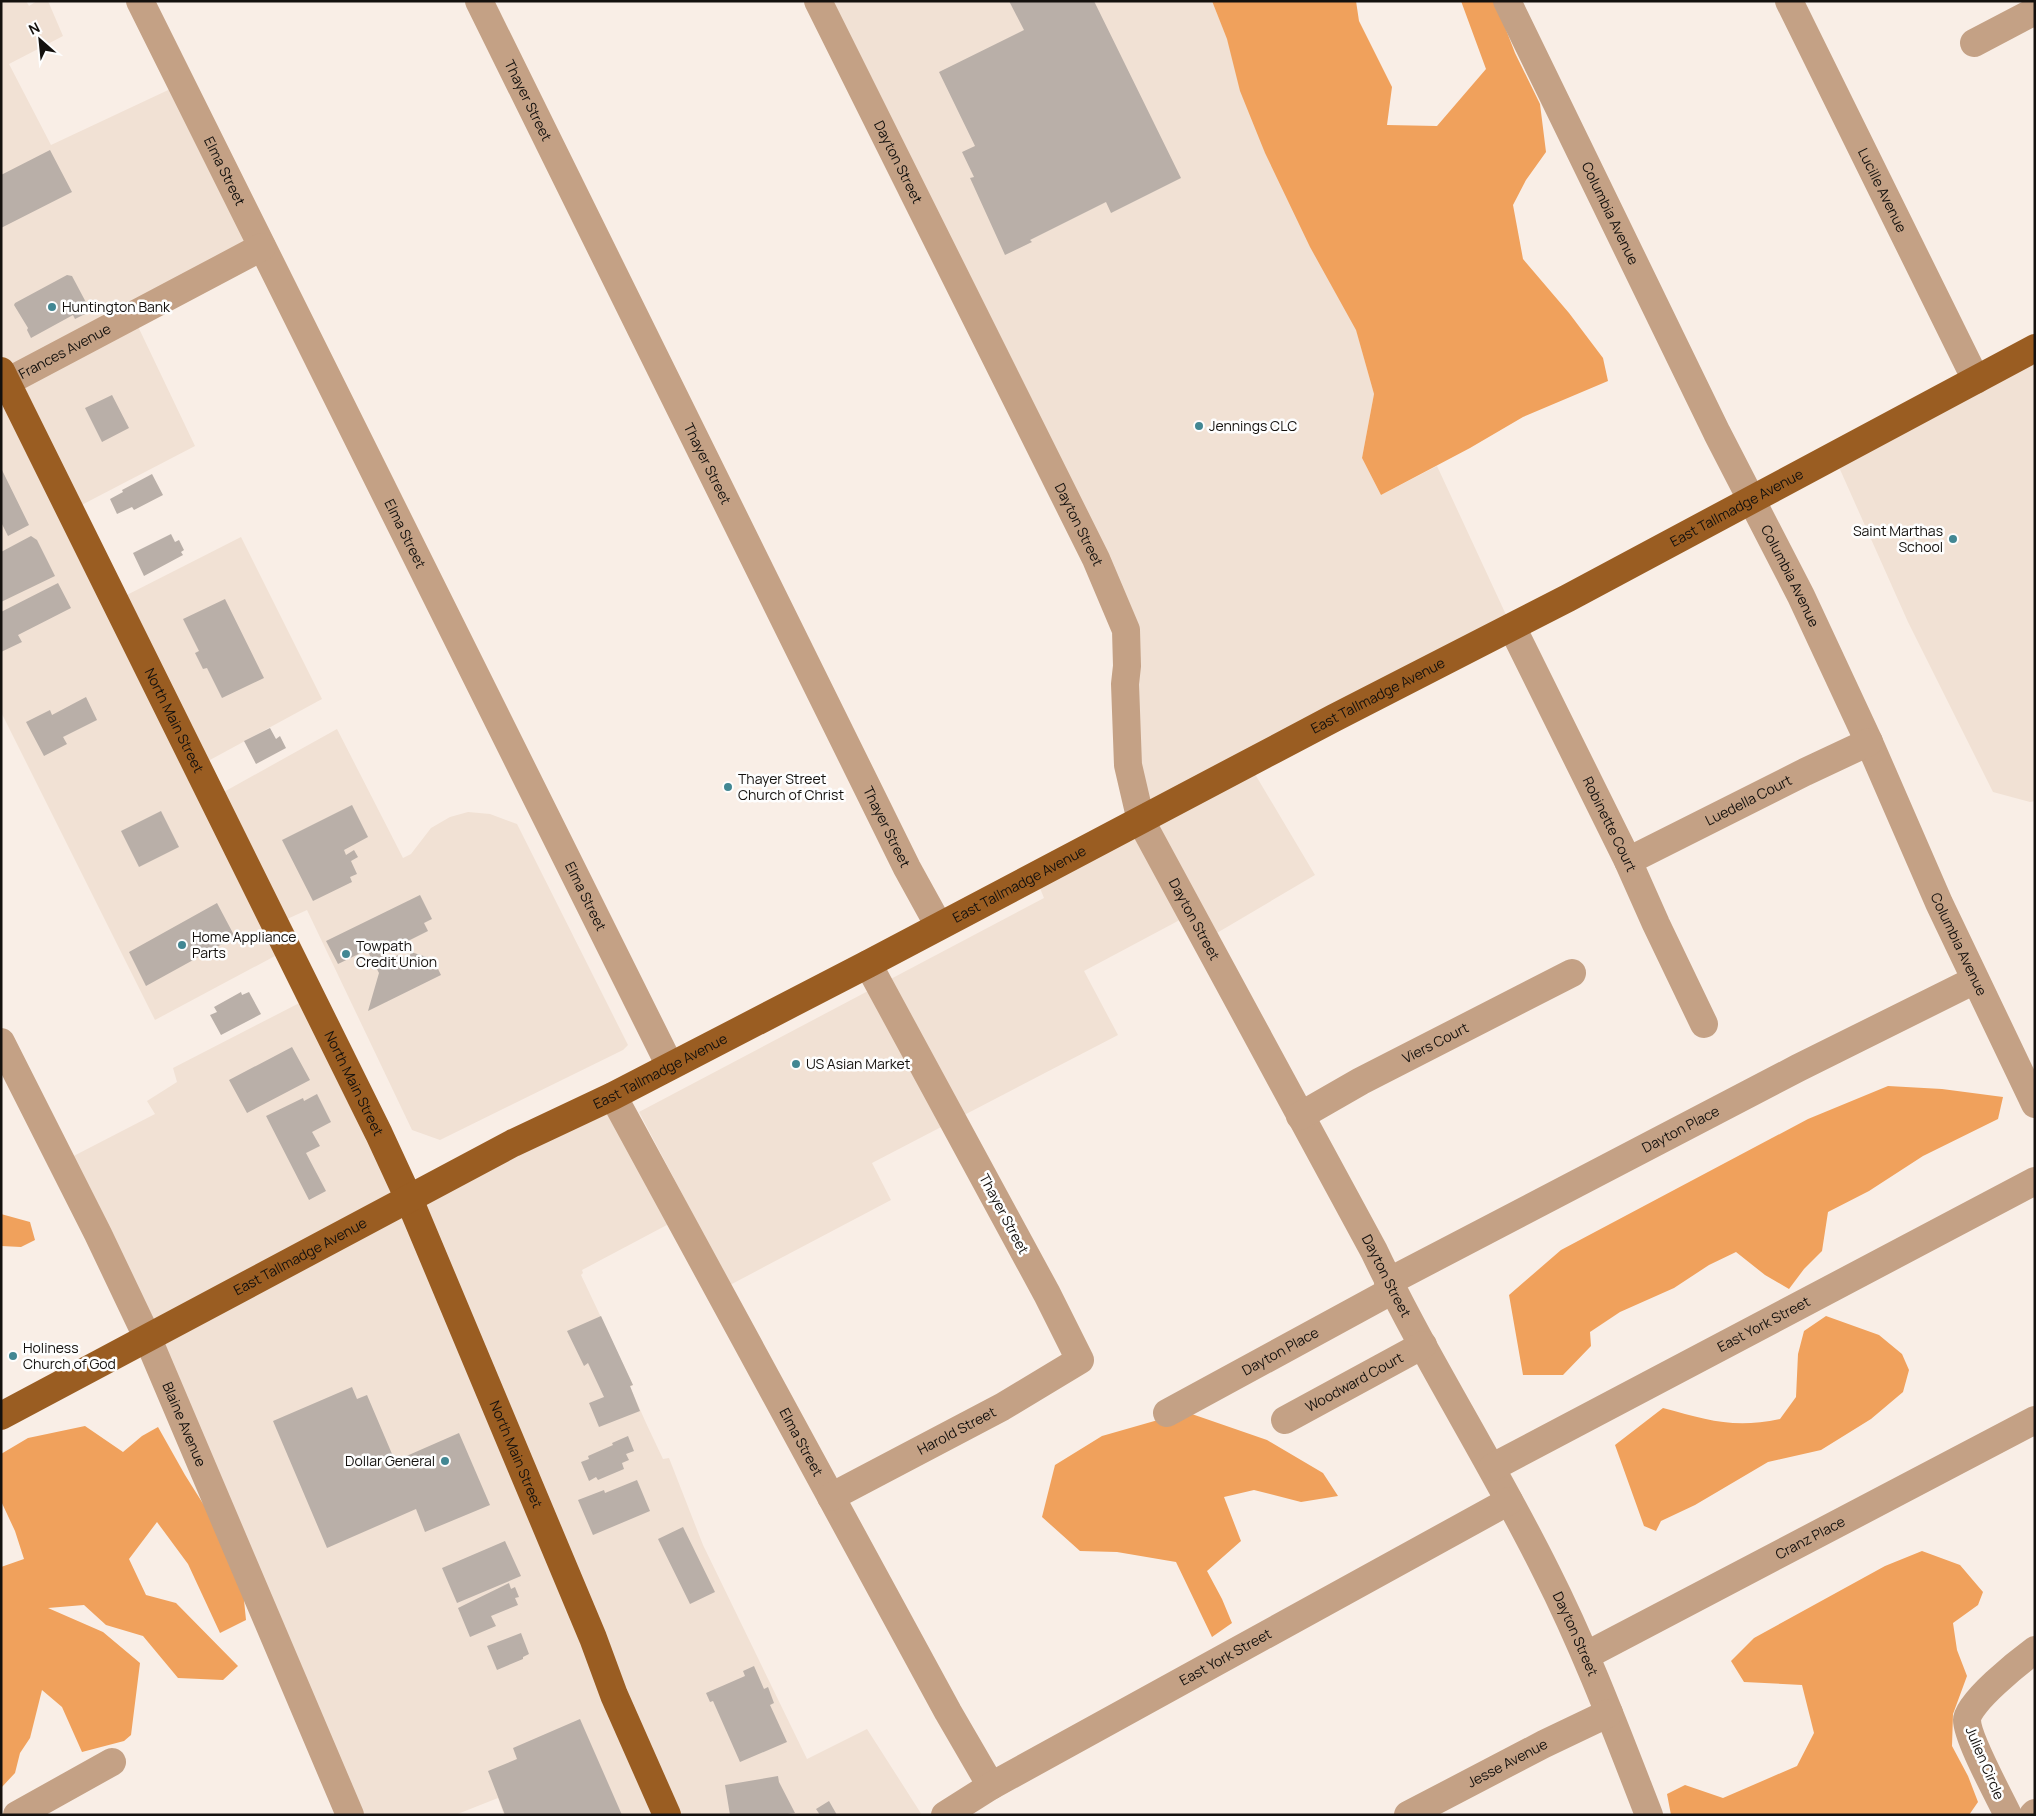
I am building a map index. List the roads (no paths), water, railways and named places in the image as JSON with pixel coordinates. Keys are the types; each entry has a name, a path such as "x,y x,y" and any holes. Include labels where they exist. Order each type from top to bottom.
{"main road":[{"name":"East Tallmadge Avenue","path":"1,1416 513,1144 613,1096 1141,821 1752,500 2035,348"},
{"name":"North Main Street","path":"3,379 376,1127 409,1199 594,1638 614,1695 666,1815"}],"street":[{"name":"Elma Street","path":"140,1 670,1066"},
{"name":"Thayer Street","path":"478,1 907,868 939,926"},
{"name":"Dayton Street","path":"818,1 1091,550 1126,630 1127,666 1125,684 1128,765 1141,821 1390,1286 1493,1467 1546,1570 1586,1655 1649,1815"},
{"name":"Columbia Avenue","path":"1506,1 1801,596 1869,742 1939,903 2035,1104"},
{"name":"Lucille Avenue","path":"1789,1 1976,380"},
{"path":"1974,43 2035,11"},
{"name":"Frances Avenue","path":"3,379 262,247"},
{"name":"Robinette Court","path":"1512,626 1628,861 1704,1024"},
{"name":"Luedella Court","path":"1628,861 1796,776 1869,742"},
{"name":"Thayer Street","path":"868,964 1047,1294 1080,1360"},
{"name":"Viers Court","path":"1300,1116 1361,1082 1572,973"},
{"name":"Dayton Place","path":"1167,1413 1390,1286 1798,1068 1975,980"},
{"name":"Blaine Avenue","path":"1,1042 98,1234 148,1339 350,1815"},
{"name":"Elma Street","path":"613,1096 948,1712 991,1786"},
{"name":"East York Street","path":"1493,1467 2035,1182"},
{"name":"Woodward Court","path":"1285,1420 1423,1345"},
{"name":"Harold Street","path":"831,1497 1002,1407 1080,1360"},
{"name":"Cranz Place","path":"1586,1655 2035,1420"},
{"name":"East York Street","path":"945,1815 991,1786 1509,1501"},
{"name":"Julien Circle","path":"2008,1815 1970,1735 1967,1720 1974,1703 2035,1650"},
{"name":"Jesse Avenue","path":"1408,1815 1609,1713"},
{"path":"17,1815 112,1762"}],"place":[{"name":"Huntington Bank","path":"52,307"},
{"name":"Jennings CLC","path":"1199,426"},
{"name":"Saint Marthas School","path":"1953,539"},
{"name":"Thayer Street Church of Christ","path":"728,787"},
{"name":"Home Appliance Parts","path":"182,945"},
{"name":"Towpath Credit Union","path":"346,954"},
{"name":"US Asian Market","path":"796,1064"},
{"name":"Holiness Church of God","path":"13,1356"},
{"name":"Dollar General","path":"445,1461"}]}
